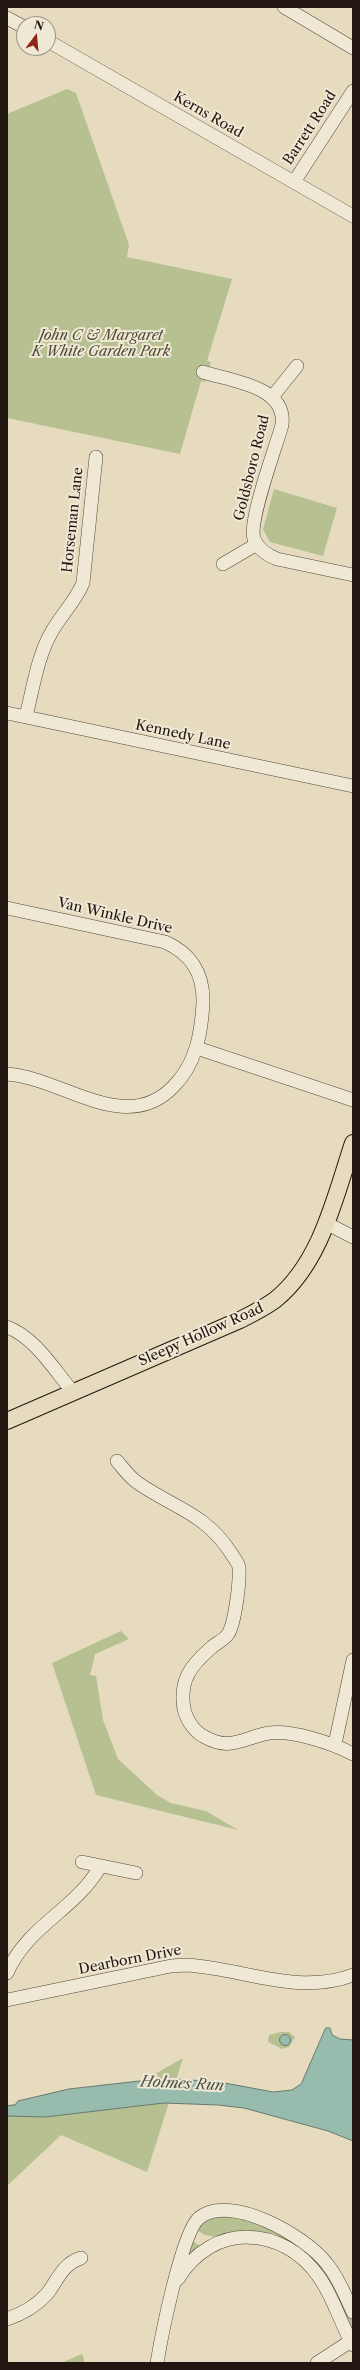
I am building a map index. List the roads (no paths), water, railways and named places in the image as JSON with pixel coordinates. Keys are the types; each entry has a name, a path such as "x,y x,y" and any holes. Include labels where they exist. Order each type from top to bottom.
{"main road":[{"name":"Sleepy Hollow Road","path":"7,1421 28,1414 73,1392 240,1320 271,1303 300,1273 326,1224 353,1143"}],"street":[{"path":"284,7 353,48"},
{"path":"7,18 16,23"},
{"name":"Kerns Road","path":"56,46 353,216"},
{"name":"Barrett Road","path":"294,182 353,91"},
{"path":"272,396 297,366"},
{"name":"Goldsboro Road","path":"203,372 265,391 279,403 283,419 253,526 257,544"},
{"name":"Horseman Lane","path":"26,716 45,647 52,632 77,596 83,583 96,458"},
{"path":"224,564 257,544 268,555 277,559 353,575"},
{"name":"Kennedy Lane","path":"7,712 353,786"},
{"name":"Van Winkle Drive","path":"7,908 152,938 176,946 185,953 198,970 202,985 202,1005 197,1048 193,1060 166,1094 157,1100 136,1107 108,1105 35,1079 7,1074"},
{"path":"197,1048 353,1100"},
{"path":"326,1224 353,1237"},
{"path":"7,1327 22,1336 34,1346 73,1392"},
{"path":"117,1462 136,1482 198,1516 222,1540 240,1567 236,1605 228,1633 208,1650 185,1678 182,1698 185,1714 193,1726 201,1735 217,1743 235,1744 269,1734 285,1733 335,1744 353,1754"},
{"path":"335,1744 353,1660"},
{"path":"82,1862 100,1867 136,1873"},
{"path":"7,1974 14,1958 30,1937 79,1896 100,1867"},
{"name":"Dearborn Drive","path":"7,2000 171,1966 186,1965 297,1983 331,1982 353,1975"},
{"path":"157,2363 163,2326 190,2232 199,2218 214,2211 249,2213 286,2231 318,2253 338,2279 353,2312"},
{"path":"175,2284 190,2263 200,2254 223,2241 249,2237 276,2241 298,2254 319,2276 352,2343 317,2363"},
{"path":"7,2319 27,2311 38,2303 67,2265 81,2258"}],"water":[{"name":"Holmes Run","path":"326,2028 330,2028 332,2035 340,2039 353,2040 353,2141 328,2131 244,2108 218,2105 164,2103 45,2117 7,2116 7,2106 15,2105 18,2101 69,2089 157,2079 214,2081 273,2092 292,2090 301,2084"},
{"path":"283,2035 287,2035 289,2036 289,2044 283,2045 280,2042 280,2038"}],"park label":[{"name":"John C & Margaret K White Garden Park","path":"101,344"}]}
